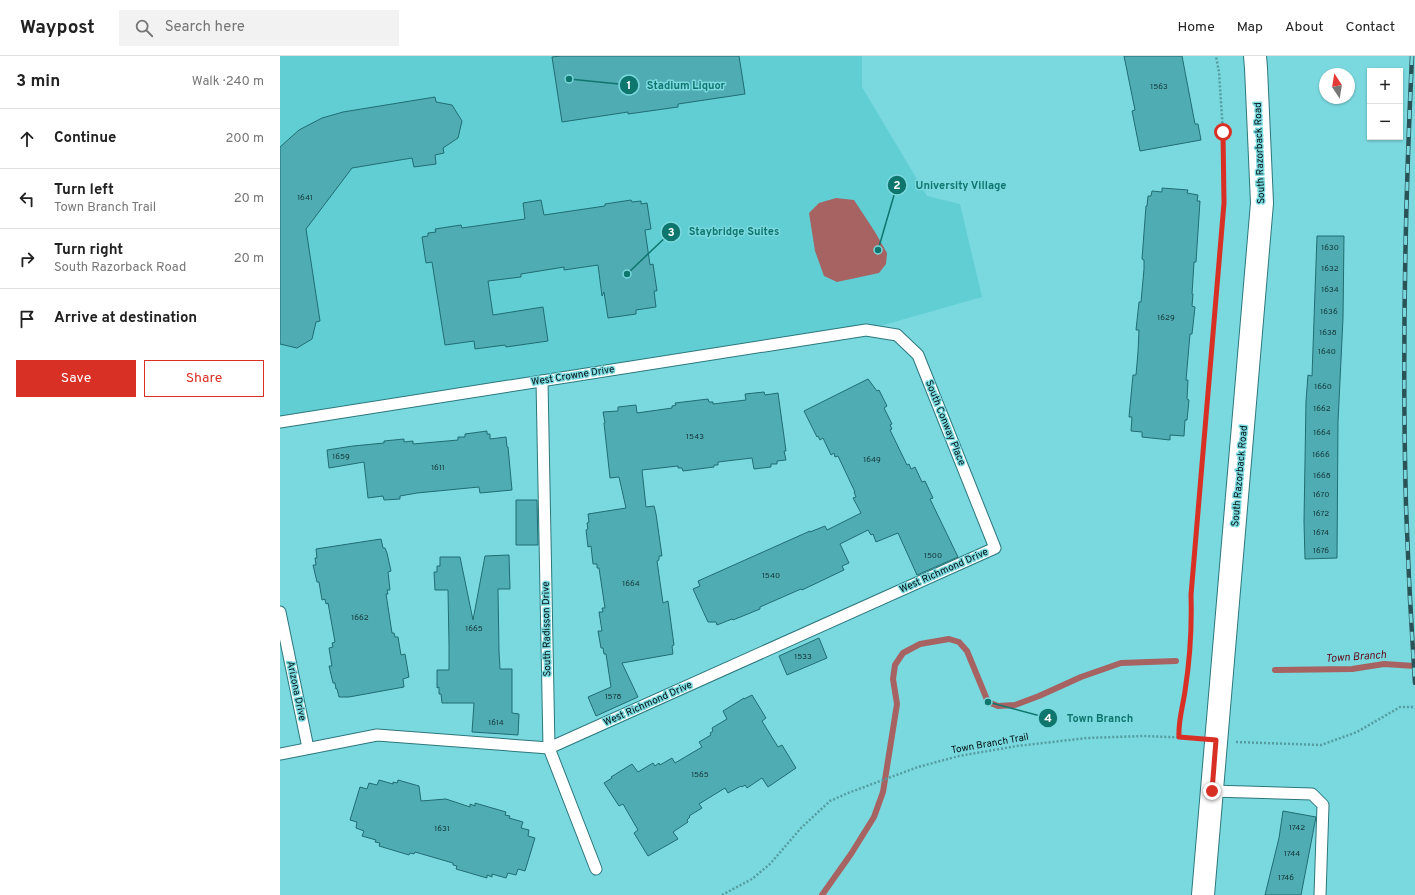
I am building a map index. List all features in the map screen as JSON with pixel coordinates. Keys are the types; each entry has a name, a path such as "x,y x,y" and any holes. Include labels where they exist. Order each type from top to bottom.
{"main road":[{"name":"South Razorback Road","path":"1203,895 1262,203 1255,56"}],"lane":[{"name":"West Crowne Drive","path":"280,422 866,330"},
{"name":"South Conway Place","path":"866,330 898,335 918,355 995,548"},
{"name":"South Radisson Drive","path":"542,381 549,748 596,869"},
{"name":"West Richmond Drive","path":"280,754 377,735 549,748 995,548"},
{"name":"Arizona Drive","path":"280,612 308,748"},
{"path":"1212,791 1312,794 1323,805 1320,895"}],"path":[{"path":"1179,737 1192,632 1191,595 1224,203 1223,132 1219,72 1216,56"},
{"name":"Town Branch Trail","path":"722,895 752,879 770,864 801,828 830,801 904,772 959,756 1017,746 1087,738 1144,736 1179,737 1254,744 1321,745 1357,732 1400,708 1415,707"}],"shaded area":[{"path":"280,56 862,56 862,87 927,196 960,204 982,297 866,330 280,422"},
{"path":"836,198 854,200 875,232 887,253 886,264 879,273 837,282 824,276 815,251 809,213 819,203"}],"building":[{"path":"739,56 745,94 678,104 678,107 628,114 628,112 562,122 552,57"},
{"path":"1124,56 1182,56 1195,124 1198,124 1201,140 1140,151 1132,111 1135,110"},
{"path":"435,97 436,102 452,105 462,121 458,138 443,148 444,153 435,155 436,164 414,167 412,158 352,168 306,229 320,321 316,322 312,339 297,348 280,344 280,147 299,130 322,118 343,112"},
{"path":"1162,188 1188,190 1187,193 1198,195 1197,201 1200,201 1196,262 1194,262 1192,294 1192,306 1195,307 1192,334 1190,334 1186,380 1188,380 1187,399 1189,400 1187,420 1185,420 1184,436 1170,435 1170,440 1142,437 1142,432 1131,431 1132,417 1129,417 1133,375 1136,375 1138,352 1139,330 1136,330 1139,302 1141,302 1144,269 1144,260 1142,259 1146,206 1148,196 1151,196 1152,191 1162,192"},
{"path":"541,200 544,215 605,206 605,204 631,200 632,202 641,201 641,204 647,203 651,229 645,230 650,265 653,264 657,291 654,291 656,307 636,310 636,314 608,318 604,292 602,296 598,265 564,270 564,267 521,274 521,277 488,281 493,315 543,307 548,341 506,347 505,345 475,349 474,341 445,345 432,262 426,263 422,237 428,236 428,233 436,232 435,229 461,225 462,228 525,219 523,203"},
{"path":"1317,236 1344,236 1343,318 1338,422 1337,558 1305,559 1304,522 1306,401 1308,375 1312,376"},
{"path":"868,379 877,391 879,390 887,406 884,408 892,424 890,425 892,429 890,430 907,465 909,464 911,469 915,467 922,482 925,481 933,498 930,499 958,557 917,575 898,533 876,542 873,534 871,535 868,530 840,544 849,563 842,566 844,570 733,620 732,619 717,625 716,622 708,622 693,589 700,586 698,581 810,531 825,526 827,530 861,513 853,498 856,497 855,492 838,456 835,457 834,453 831,455 823,438 820,440 818,436 817,437 804,411"},
{"path":"764,392 765,395 778,393 786,460 777,461 777,464 771,464 771,467 754,469 752,458 718,462 718,465 714,465 714,467 683,471 682,468 678,468 678,466 642,470 646,507 654,506 656,514 662,556 659,556 659,560 657,561 663,603 668,601 674,645 672,646 673,654 622,663 638,697 596,716 588,697 611,687 606,654 604,654 603,648 601,648 598,631 602,631 599,612 603,612 602,608 605,608 599,568 597,568 597,564 593,564 591,546 588,547 586,530 588,529 587,523 589,522 588,514 626,508 619,477 610,478 603,412 618,411 618,407 636,405 637,413 672,408 672,406 676,405 675,403 708,399 709,402 713,402 713,404 746,400 745,394"},
{"path":"487,431 487,434 490,434 490,439 506,437 512,490 480,493 479,487 417,493 400,496 400,499 384,500 383,496 368,498 364,462 329,468 327,450 404,439 404,442 413,441 413,444 458,440 458,437 465,437 465,434"},
{"path":"516,500 537,500 538,545 516,545"},
{"path":"381,539 383,548 385,548 387,553 391,571 388,572 390,590 387,590 388,594 386,594 392,633 394,633 395,637 398,637 401,655 405,654 409,677 403,679 404,687 349,697 339,697 335,683 333,683 329,666 332,666 329,648 333,647 332,643 335,642 328,603 326,604 325,599 322,600 319,582 317,582 313,565 316,565 316,549"},
{"path":"509,555 510,589 498,589 499,651 500,669 512,669 512,713 519,714 518,735 472,732 474,703 442,703 441,694 439,694 439,687 437,688 437,670 449,670 448,590 435,590 434,572 437,572 437,566 440,566 440,557 460,557 473,620 485,556"},
{"path":"819,638 827,658 787,675 779,656"},
{"path":"752,695 766,718 762,721 778,747 782,745 796,768 768,787 762,778 747,788 745,785 742,787 741,786 728,793 725,788 699,804 702,808 689,816 690,817 687,820 688,822 673,832 678,839 648,856 634,833 638,830 623,804 619,806 604,783 632,764 638,772 653,763 655,766 659,763 660,765 672,758 675,763 702,747 699,742 711,735 710,733 713,731 712,728 727,719 723,711 744,698"},
{"path":"379,780 393,784 393,782 397,783 398,780 419,786 421,801 446,799 470,807 470,804 475,806 475,803 506,812 505,815 510,816 509,818 523,822 521,828 529,830 528,836 535,838 525,871 518,869 516,875 508,873 506,878 492,874 492,877 487,875 487,878 456,869 457,866 453,865 453,863 415,852 414,854 410,853 409,855 379,846 380,843 375,842 376,840 362,836 364,831 356,828 357,822 350,820 360,787 367,789 369,783 377,785"},
{"path":"1283,811 1316,817 1301,895 1265,895 1279,838"}],"waterway":[{"name":"Town Branch","path":"822,895 851,854 874,817 883,792 897,704 893,679 895,665 903,653 920,644 949,639 959,642 967,651 988,702 998,706 1015,705 1081,677 1121,663 1176,661"},
{"name":"Town Branch","path":"1275,670 1352,669 1384,664 1415,666"}],"railway":[{"path":"1412,56 1406,225 1404,394 1407,528 1415,683"}],"place":[{"name":"Stadium Liquor","path":"569,79"},
{"name":"University Village","path":"878,250"},
{"name":"Staybridge Suites","path":"627,274"},
{"name":"Town Branch","path":"988,702"}],"route":[{"path":"1212,791 1216,740 1179,737 1179,728 1192,632 1191,595 1224,203 1223,132"}]}
